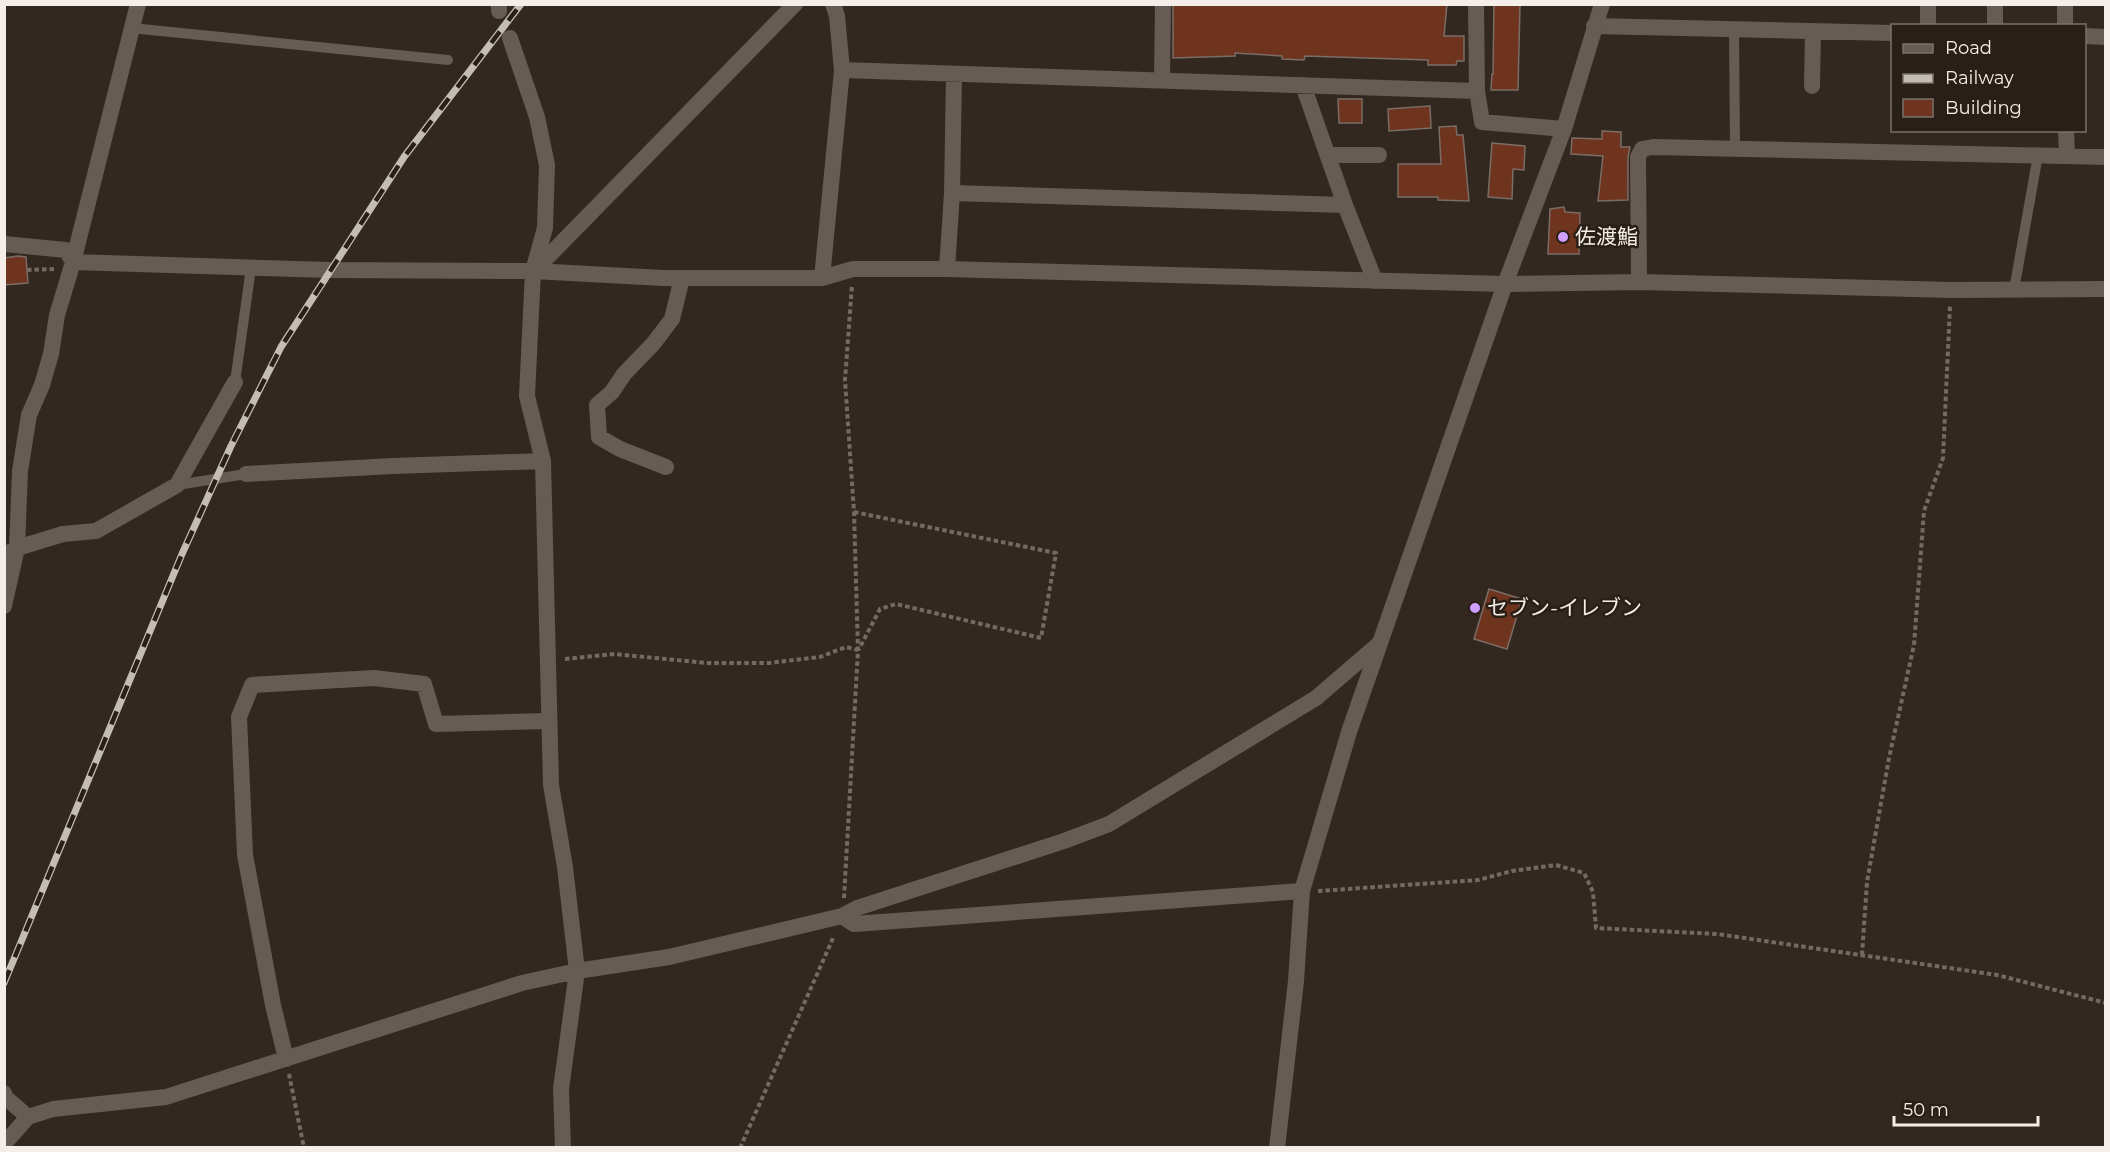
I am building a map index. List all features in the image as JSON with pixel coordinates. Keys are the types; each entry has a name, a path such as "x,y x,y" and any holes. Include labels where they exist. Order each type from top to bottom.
{"street":[{"path":"4,606 29,415 42,385 51,354 57,315 73,265 138,4"},
{"path":"533,271 795,4"},
{"path":"822,278 843,70 837,16 832,4"},
{"path":"1162,80 1163,4"},
{"path":"1476,4 1476,91 1482,122 1564,129"},
{"path":"1277,1148 1296,981 1302,891 1349,732 1505,284 1564,129 1602,4"},
{"path":"1928,4 1928,24"},
{"path":"1995,4 1995,24"},
{"path":"2065,4 2065,24"},
{"path":"1594,26 1891,33"},
{"path":"1812,86 1813,31"},
{"path":"2086,36 2106,37"},
{"path":"510,38 537,117 547,165 545,228 533,271 527,396 543,461 551,785 565,867 577,971 561,1089 563,1148"},
{"path":"843,70 1476,91"},
{"path":"947,269 952,193 954,75"},
{"path":"1303,84 1375,281"},
{"path":"2066,132 2067,156"},
{"path":"1639,282 1638,157 1642,149 1653,147 2106,157"},
{"path":"1328,156 1379,155"},
{"path":"952,193 1346,205"},
{"path":"4,244 66,250 73,265"},
{"path":"73,265 533,271 682,278 822,278 853,269 947,269 1505,284 1639,282 1951,290 2106,289"},
{"path":"666,468 620,449 599,437 597,405 612,392 624,374 653,344 672,319 682,278"},
{"path":"11,551 63,534 96,531 177,485 235,382"},
{"path":"246,474 543,461"},
{"path":"4,1144 28,1117 53,1109 166,1097 522,983 577,971 669,957 843,916 857,908 1064,841 1109,824 1316,698 1380,643"},
{"path":"286,1059 273,1005 244,855 239,717 252,685 374,678 424,684 436,724 548,721"},
{"path":"843,916 854,924 1302,891"},
{"path":"4,1093 5,1097 28,1117"}],"lane":[{"path":"131,28 448,60"},
{"path":"1734,29 1735,150"},
{"path":"2014,290 2037,155"},
{"path":"235,382 251,268"},
{"path":"177,485 246,474"}],"path":[{"path":"27,270 73,265"},
{"path":"740,1148 843,916 858,650 854,512 845,380 853,269"},
{"path":"1862,955 1867,882 1889,758 1914,645 1923,511 1943,458 1951,290"},
{"path":"854,512 1056,553 1041,638 896,604 880,609 858,650"},
{"path":"547,660 615,654 705,663 769,663 819,657 846,648 858,650"},
{"path":"1302,891 1478,880 1512,871 1556,865 1584,873 1593,892 1596,928 1717,934 1862,955 1997,975 2106,1003"},
{"path":"286,1059 304,1148"}],"building":[{"path":"1173,4 1447,4 1444,36 1464,36 1464,61 1457,61 1456,65 1428,65 1428,60 1305,56 1304,60 1235,53 1235,56 1173,58"},
{"path":"1494,4 1520,4 1518,90 1491,90"},
{"path":"1338,99 1362,99 1362,123 1339,123"},
{"path":"1430,106 1431,128 1389,131 1388,109"},
{"path":"1456,126 1457,135 1463,135 1469,201 1438,200 1438,197 1398,197 1398,164 1441,164 1439,127"},
{"path":"1602,131 1621,132 1621,147 1630,147 1628,200 1598,201 1603,156 1571,154 1572,138 1602,139"},
{"path":"1492,143 1525,146 1524,170 1513,169 1512,199 1488,197"},
{"path":"1564,207 1565,212 1580,213 1579,254 1548,254 1550,209"},
{"path":"26,257 28,283 4,285 4,258"},
{"path":"1489,589 1522,599 1507,649 1474,639"}],"railway":[{"path":"4,983 182,554 231,446 281,347 404,157 521,4"}],"place":[{"name":"佐渡鮨","path":"1563,237"},
{"name":"セブン-イレブン","path":"1475,608"}]}
